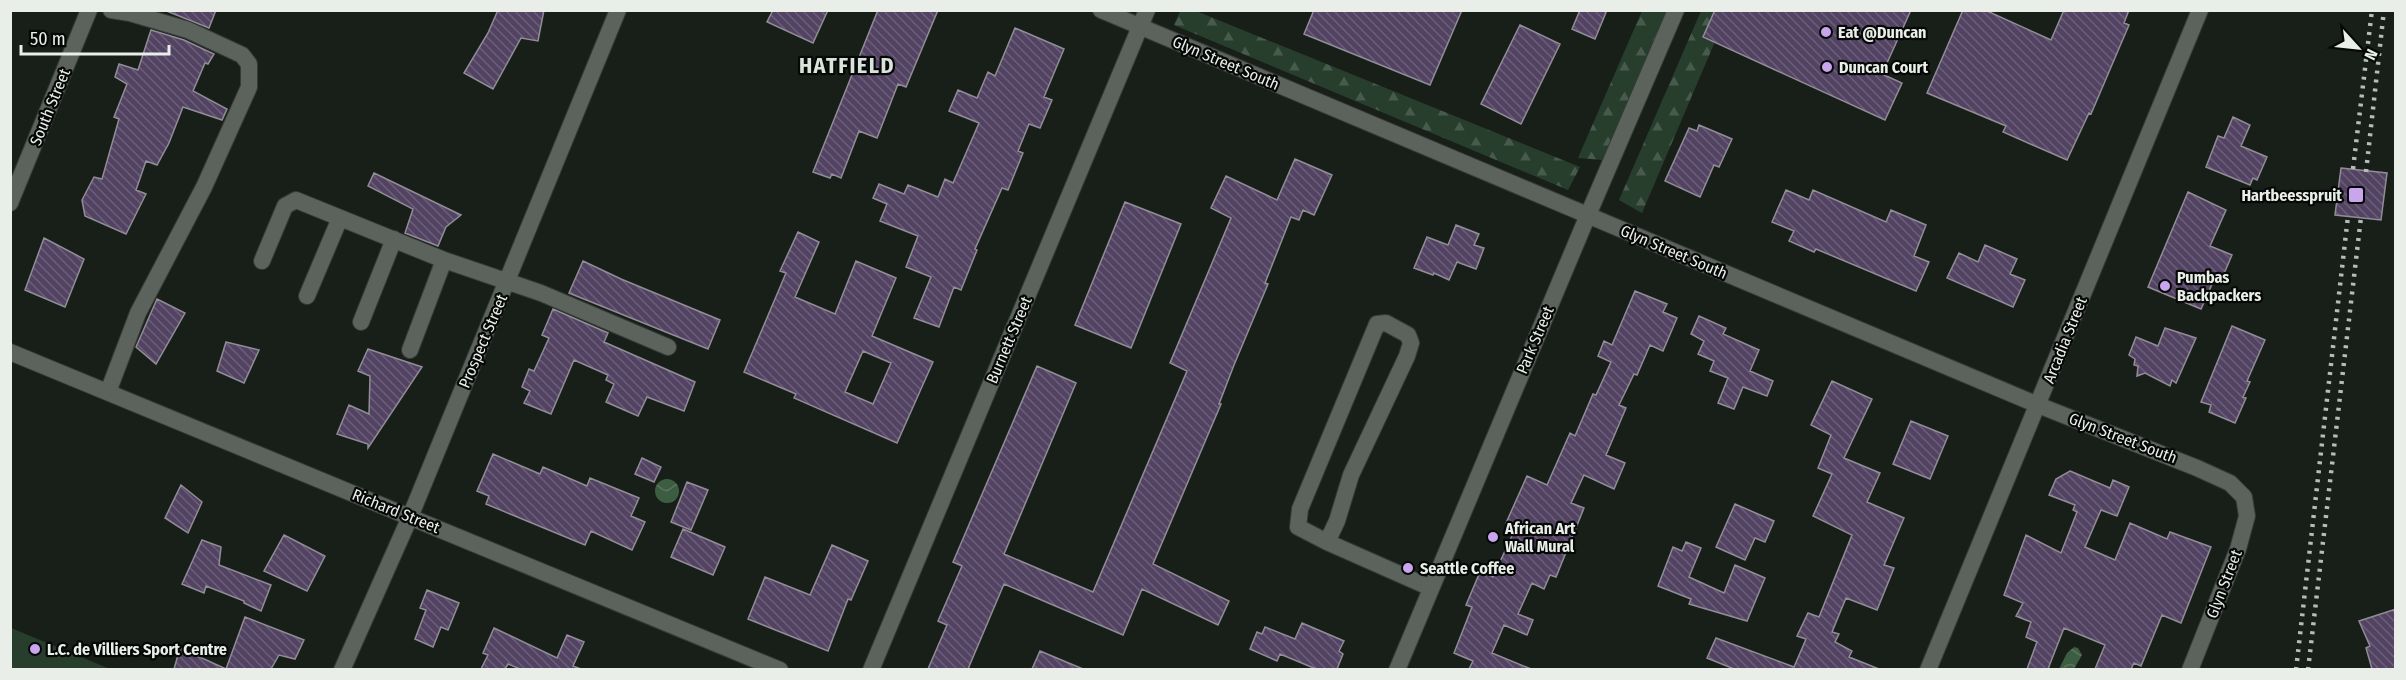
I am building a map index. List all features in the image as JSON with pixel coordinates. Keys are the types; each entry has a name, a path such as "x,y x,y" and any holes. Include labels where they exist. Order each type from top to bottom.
{"street":[{"name":"South Street","path":"10,203 88,10"},
{"path":"108,392 138,313 204,187 249,87 249,64 242,55 188,30 130,13 111,10"},
{"name":"Prospect Street","path":"342,669 410,517 618,10"},
{"name":"Glyn Street South","path":"1101,10 2038,405 2217,476 2238,489 2244,497"},
{"name":"Burnett Street","path":"871,669 1147,10"},
{"name":"Park Street","path":"1397,669 1676,10"},
{"name":"Arcadia Street","path":"1928,669 2200,10"},
{"path":"262,261 285,206 296,200 444,260 508,281 668,346"},
{"path":"307,296 340,218"},
{"path":"361,322 394,239"},
{"path":"410,350 444,260"},
{"path":"1327,542 1337,521 1351,475 1411,343 1408,335 1386,323 1377,324 1300,509 1298,527 1327,542 1431,588"},
{"name":"Richard Street","path":"10,352 780,669"},
{"name":"Glyn Street","path":"2190,669 2244,530 2247,516 2244,497"}],"green space":[{"path":"1180,11 1196,11 1580,167 1568,190 1174,25"},
{"path":"1642,11 1667,11 1603,160 1578,158"},
{"path":"1701,11 1728,11 1642,213 1619,200"},
{"name":"L.C. de Villiers Sport Centre","path":"11,628 110,669 11,669"}],"water":[{"path":"667,479 676,482 679,491 676,500 667,503 658,500 655,491 658,482"},
{"path":"2074,647 2078,648 2082,655 2074,669 2059,669 2067,653"}],"building":[{"path":"164,10 216,10 209,28"},
{"path":"498,10 544,10 538,41 521,38 493,89 464,73 488,33"},
{"path":"773,10 828,10 813,43 767,22"},
{"path":"878,10 938,10 906,87 898,84 877,138 859,131 841,178 832,174 830,178 813,172"},
{"path":"1314,10 1462,10 1430,85 1304,34"},
{"path":"1580,10 1607,10 1595,39 1572,29"},
{"name":"Duncan Court","path":"1715,10 1911,10 1882,74 1902,83 1885,120 1703,37"},
{"path":"1963,10 1985,10 2051,40 2064,10 2129,10 2124,23 2129,25 2091,114 2089,113 2067,160 2003,132 2006,126 1927,93"},
{"path":"1520,25 1560,44 1521,124 1481,104"},
{"path":"1015,28 1064,49 1044,97 1052,100 1040,128 1029,124 1018,151 1023,153 1008,190 1002,188 975,249 977,250 961,290 954,287 939,327 914,318 931,277 906,267 918,236 880,221 887,204 873,198 879,184 904,194 908,185 938,197 945,179 953,183 979,123 949,111 958,90 977,98 988,72 995,76"},
{"path":"151,30 184,40 214,54 208,64 205,63 193,91 227,109 222,120 183,107 169,143 157,165 146,161 136,190 146,194 126,234 85,216 82,200 94,177 102,179 119,119 114,117 127,84 115,77 119,64 138,70"},
{"path":"2233,117 2250,125 2241,146 2267,157 2257,180 2253,178 2250,185 2206,167 2218,136 2224,138"},
{"path":"1699,125 1732,139 1719,167 1714,165 1700,197 1665,181 1689,128 1697,131"},
{"path":"1295,159 1332,175 1314,215 1303,210 1299,220 1291,217 1265,283 1268,284 1219,404 1221,404 1153,564 1229,601 1218,625 1142,589 1123,635 1004,584 968,669 928,669 947,625 938,621 962,566 953,562 1037,366 1076,383 1004,554 1093,592 1187,371 1170,363 1231,218 1211,208 1226,176 1277,200"},
{"name":"Hartbeesspruit","path":"2341,168 2387,173 2381,220 2335,215"},
{"path":"374,173 461,215 446,227 438,246 405,233 413,209 368,186"},
{"path":"1786,190 1809,200 1813,190 1886,222 1891,210 1926,225 1914,256 1929,262 1916,291 1816,249 1814,252 1789,241 1794,231 1772,222"},
{"path":"2188,192 2226,210 2210,246 2232,255 2223,276 2217,273 2201,309 2148,287"},
{"path":"1125,202 1181,224 1131,348 1075,325"},
{"path":"1456,225 1479,234 1474,245 1484,248 1476,269 1457,262 1449,280 1414,268 1427,237 1448,245"},
{"path":"798,232 819,242 795,297 835,314 856,261 896,278 872,336 933,362 897,443 794,398 796,394 744,372 786,273 780,271","holes":["863,351 891,363 873,404 845,392"]},
{"path":"44,238 84,259 65,307 25,290"},
{"path":"1985,245 2017,259 2010,274 2025,280 2013,307 1947,278 1959,253 1978,262"},
{"path":"583,261 720,320 708,349 569,293"},
{"path":"1635,291 1667,304 1663,312 1677,318 1663,351 1650,345 1637,375 1634,374 1619,405 1626,408 1606,455 1625,463 1614,489 1584,475 1571,503 1584,508 1556,577 1550,575 1544,589 1532,583 1518,614 1533,620 1527,635 1504,625 1492,653 1531,669 1469,669 1473,661 1454,653 1472,607 1466,605 1480,572 1493,577 1516,527 1506,523 1527,476 1547,485 1570,433 1575,436 1593,394 1596,395 1611,362 1598,356 1604,341 1612,345"},
{"path":"157,299 185,313 156,364 136,347"},
{"path":"553,309 608,333 604,342 695,382 684,411 647,397 638,416 606,402 614,384 606,380 608,375 574,360 551,414 524,403 530,391 522,387 529,369 534,371 549,338 542,335"},
{"path":"1699,316 1726,328 1723,334 1759,350 1750,371 1773,381 1767,396 1743,387 1734,409 1718,403 1728,378 1710,371 1714,361 1698,354 1704,341 1691,334"},
{"path":"2232,326 2265,340 2247,381 2250,382 2243,397 2246,398 2235,423 2209,412 2211,405 2201,402"},
{"path":"2165,328 2196,338 2176,383 2172,380 2170,386 2145,373 2137,376 2138,366 2134,365 2135,359 2129,355 2136,337 2158,346"},
{"path":"226,342 259,350 244,383 217,371"},
{"path":"368,349 422,367 368,448 368,444 337,434 349,405 369,414 370,376 358,371"},
{"path":"1832,381 1872,399 1844,458 1880,473 1867,502 1904,518 1884,565 1894,568 1877,610 1846,598 1832,632 1839,634 1835,642 1852,651 1849,657 1879,669 1734,669 1707,658 1716,638 1794,667 1806,639 1797,636 1808,613 1819,617 1852,535 1813,516 1832,474 1818,468 1831,435 1811,425"},
{"path":"1911,421 1948,436 1930,479 1893,464"},
{"path":"493,454 540,474 543,467 587,486 590,478 639,498 631,516 645,522 632,550 591,531 585,545 486,504 489,496 477,491"},
{"path":"642,458 661,467 654,482 635,474"},
{"path":"2070,471 2110,488 2113,480 2129,487 2117,516 2101,510 2085,547 2115,560 2130,523 2167,539 2170,532 2211,547 2181,623 2162,615 2141,666 2134,663 2131,669 2095,669 2105,645 2064,628 2048,669 2027,669 2037,642 2026,637 2031,622 2016,616 2023,603 2004,595 2026,535 2061,553 2077,512 2073,510 2075,505 2049,495 2056,479"},
{"path":"687,482 708,490 691,530 671,522"},
{"path":"181,485 202,502 188,533 165,518"},
{"path":"1735,504 1774,521 1765,542 1755,538 1745,560 1716,547"},
{"path":"683,529 725,547 713,575 671,557"},
{"path":"284,535 325,556 307,591 264,571"},
{"path":"202,540 221,547 219,565 271,585 261,611 244,601 206,586 204,593 182,584"},
{"path":"1686,542 1701,548 1689,577 1724,593 1735,565 1765,578 1747,621 1689,604 1691,599 1658,586 1673,547 1682,551"},
{"path":"832,545 868,561 851,600 848,599 828,651 748,619 765,577 810,595"},
{"path":"427,590 459,603 448,630 441,627 433,647 415,639 426,610 420,608"},
{"path":"2396,609 2396,669 2372,669 2366,648 2370,646 2359,621"},
{"path":"245,617 304,640 295,659 279,655 271,669 226,669"},
{"path":"1302,623 1344,641 1339,651 1343,654 1337,669 1316,669 1280,654 1277,661 1250,649 1257,632 1262,634 1265,627 1295,639"},
{"path":"494,628 557,658 567,635 584,642 573,666 581,669 520,669 508,664 505,669 481,669 488,655 483,653"},
{"path":"180,648 226,669 174,669"},
{"path":"1040,651 1083,669 1032,669"}],"railway":[{"path":"2353,169 2372,10"},
{"path":"2366,172 2384,10"},
{"path":"2296,670 2348,216"},
{"path":"2308,670 2361,217"}],"place":[{"name":"Eat @Duncan","path":"1826,32"},
{"name":"Duncan Court","path":"1827,67"},
{"name":"Hartbeesspruit","path":"2356,195"},
{"name":"Pumbas Backpackers","path":"2165,286"},
{"name":"African Art Wall Mural","path":"1493,537"},
{"name":"Seattle Coffee","path":"1408,568"},
{"name":"L.C. de Villiers Sport Centre","path":"35,649"}],"district":[{"name":"HATFIELD","path":"847,65"}]}
